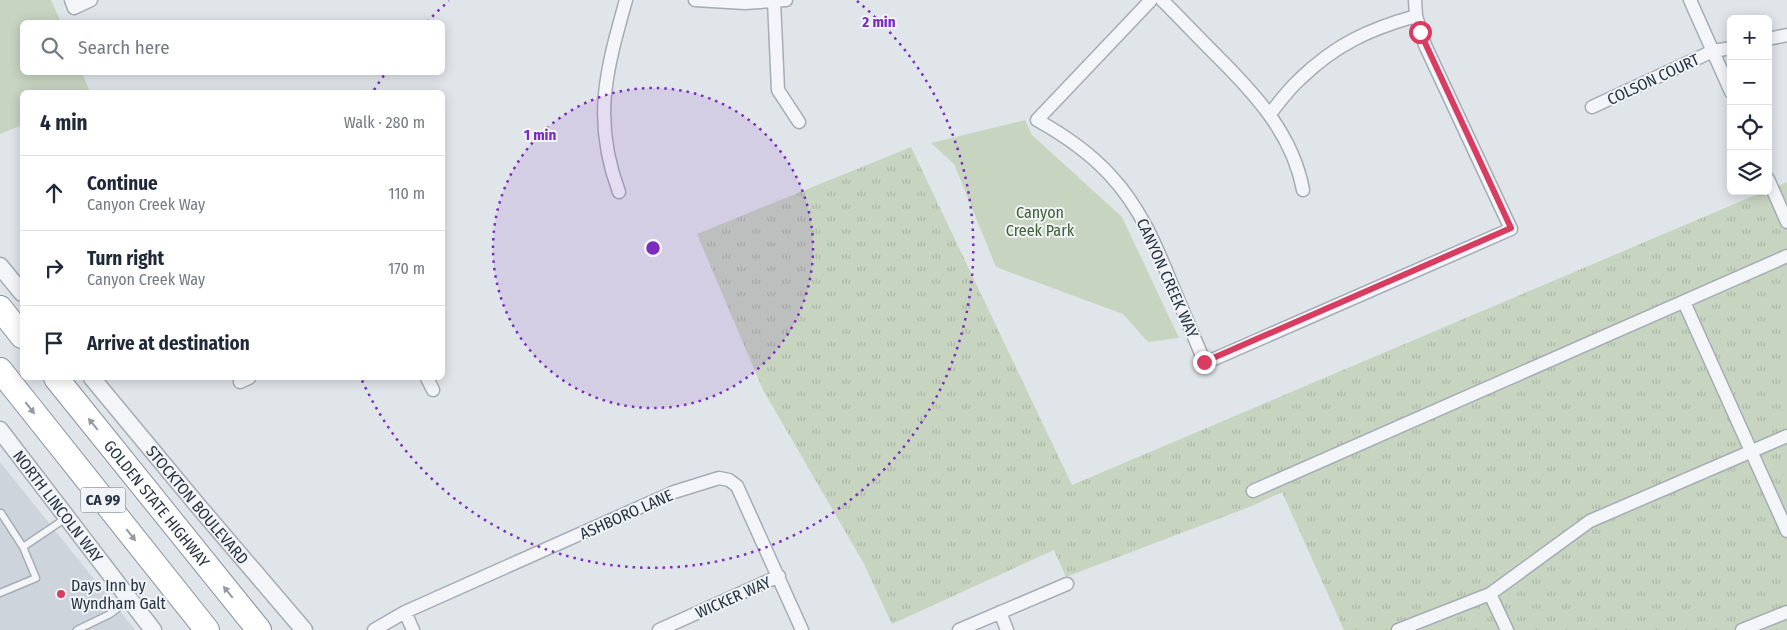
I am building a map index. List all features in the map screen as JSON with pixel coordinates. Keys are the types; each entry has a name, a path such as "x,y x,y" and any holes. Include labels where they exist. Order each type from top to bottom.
{"highway":[{"path":"0,308 20,333"},
{"name":"CA 99","path":"0,370 207,630"},
{"name":"GOLDEN STATE HIGHWAY","path":"58,380 259,630"}],"street":[{"path":"72,4 92,0"},
{"path":"619,192 607,150 604,104 606,74 626,0"},
{"path":"695,0 745,3 780,1 778,90 799,122"},
{"name":"CANYON CREEK WAY","path":"1150,0 1037,120 1064,135 1088,154 1127,195 1155,244 1204,362 1511,228 1425,44 1416,16 1415,0"},
{"path":"1162,0 1249,88 1270,114 1292,153 1300,172 1303,190"},
{"path":"1690,0 1727,83"},
{"path":"1270,114 1298,80 1334,50 1372,30 1416,16"},
{"path":"1772,38 1787,35"},
{"name":"COLSON COURT","path":"1592,107 1713,52 1727,49"},
{"path":"1772,188 1787,222"},
{"path":"1253,491 1787,256"},
{"path":"0,266 20,291"},
{"path":"1684,302 1787,531"},
{"name":"STOCKTON BOULEVARD","path":"94,380 304,630"},
{"path":"428,380 432,390"},
{"name":"NORTH LINCOLN WAY","path":"2,436 67,517 153,630"},
{"path":"1398,630 1490,594 1590,521 1787,436"},
{"name":"ASHBORO LANE","path":"374,630 405,612 674,492 719,478 729,480 737,486 802,630"},
{"name":"WICKER WAY","path":"659,630 779,576"},
{"path":"959,630 1067,584"},
{"path":"1490,594 1507,630"},
{"path":"405,612 413,630"},
{"path":"1000,612 1007,630"},
{"path":"1742,630 1787,612"}],"lane":[{"path":"0,513 22,547 36,578 0,594"},
{"path":"22,547 67,517"},
{"path":"77,630 110,614 129,600"}],"shaded area":[{"path":"0,462 135,630 0,630"}],"green space":[{"path":"0,0 51,0 60,20 20,20 20,75 83,75 89,90 20,90 20,126 0,134"},
{"name":"Canyon Creek Park","path":"1025,120 1032,135 1122,217 1179,338 1148,342 1123,314 996,267 954,164 931,143"},
{"path":"911,147 1072,485 1756,195 1772,195 1772,188 1787,182 1787,630 1344,630 1282,492 1252,506 1066,577 1054,550 892,624 863,562 763,390 697,234"}],"place":[{"name":"Days Inn by Wyndham Galt","path":"61,594"}],"route":[{"path":"1204,362 1511,228 1420,32"}]}
